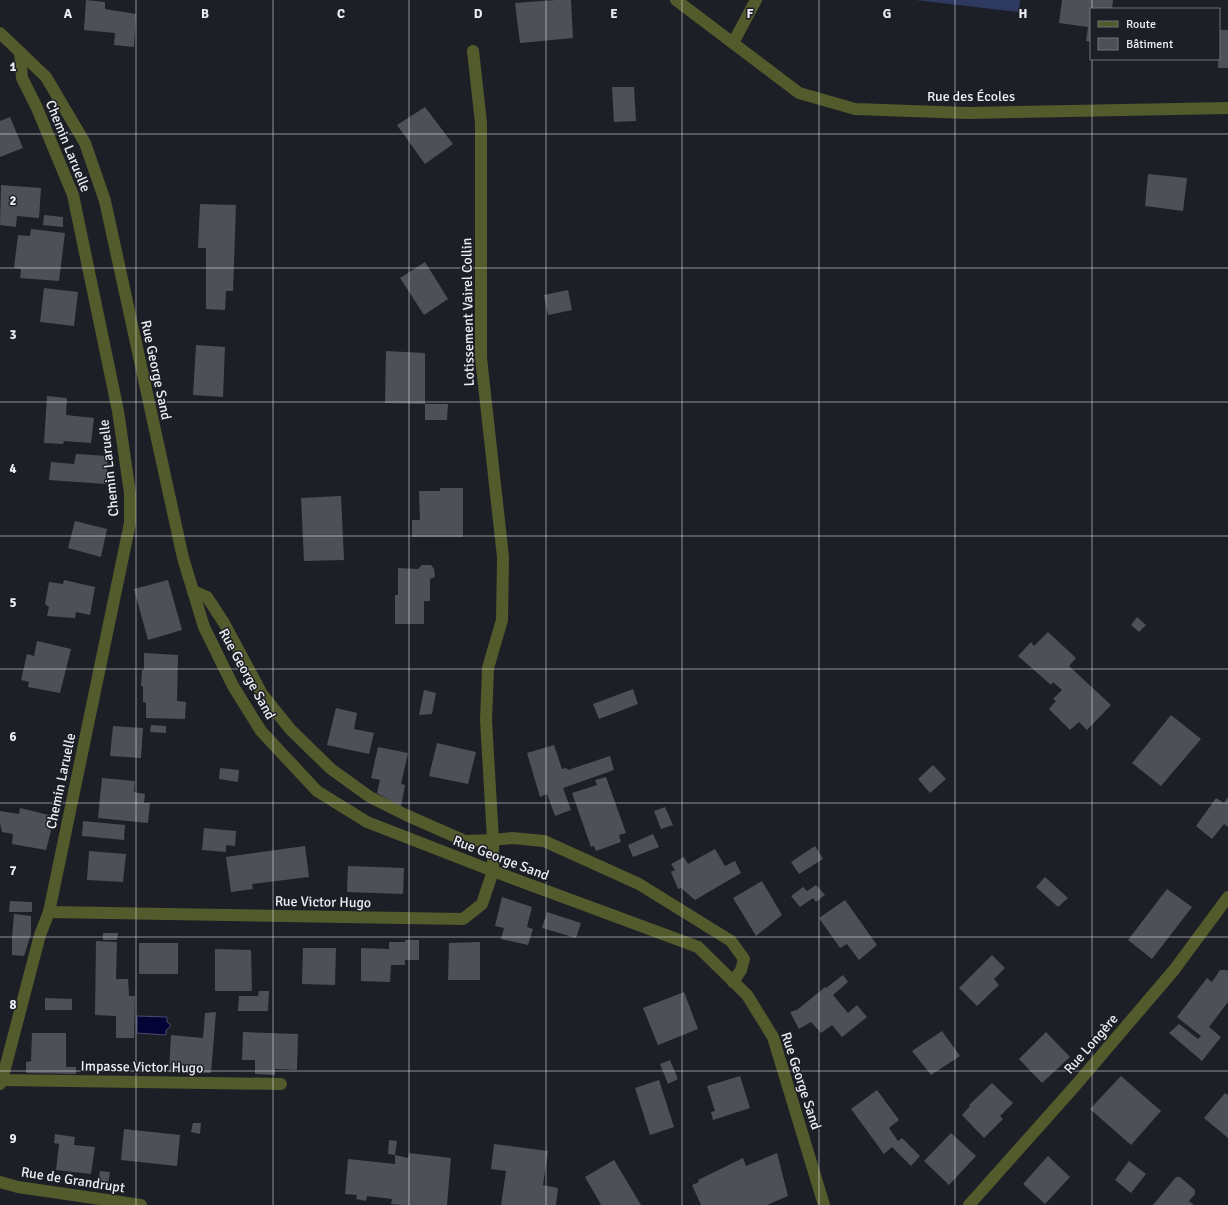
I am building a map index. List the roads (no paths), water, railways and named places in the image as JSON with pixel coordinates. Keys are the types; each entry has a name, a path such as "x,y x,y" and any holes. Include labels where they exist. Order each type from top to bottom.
{"street":[{"name":"Rue des Écoles","path":"676,0 799,93 855,109 968,112 1228,108"},
{"path":"733,43 756,0"},
{"name":"Rue George Sand","path":"0,33 46,77 85,143 105,201 165,482 183,558 204,627 233,686 261,731 317,791 367,822 493,872 698,947 747,995 773,1037 824,1205"},
{"name":"Lotissement Vairel Collin","path":"473,51 481,123 481,358 503,557 502,620"},
{"name":"Chemin Laruelle","path":"20,52 22,78 37,108 73,195 118,411 130,493 130,523 49,912"},
{"path":"193,591 207,597 224,623 262,694 290,729 330,769 370,797 406,815 465,841 512,838 544,841 640,884 731,941 744,959 741,970 733,982"},
{"name":"Rue Victor Hugo","path":"49,912 463,920 482,904 493,872 493,840 486,720 488,668 502,620"},
{"name":"Rue Longère","path":"969,1205 1075,1086 1174,970 1228,897"},
{"path":"1,1082 40,935 49,912"},
{"name":"Impasse Victor Hugo","path":"1,1082 281,1084"},
{"name":"Rue de Grandrupt","path":"0,1182 18,1187 120,1204 142,1205"}]}
